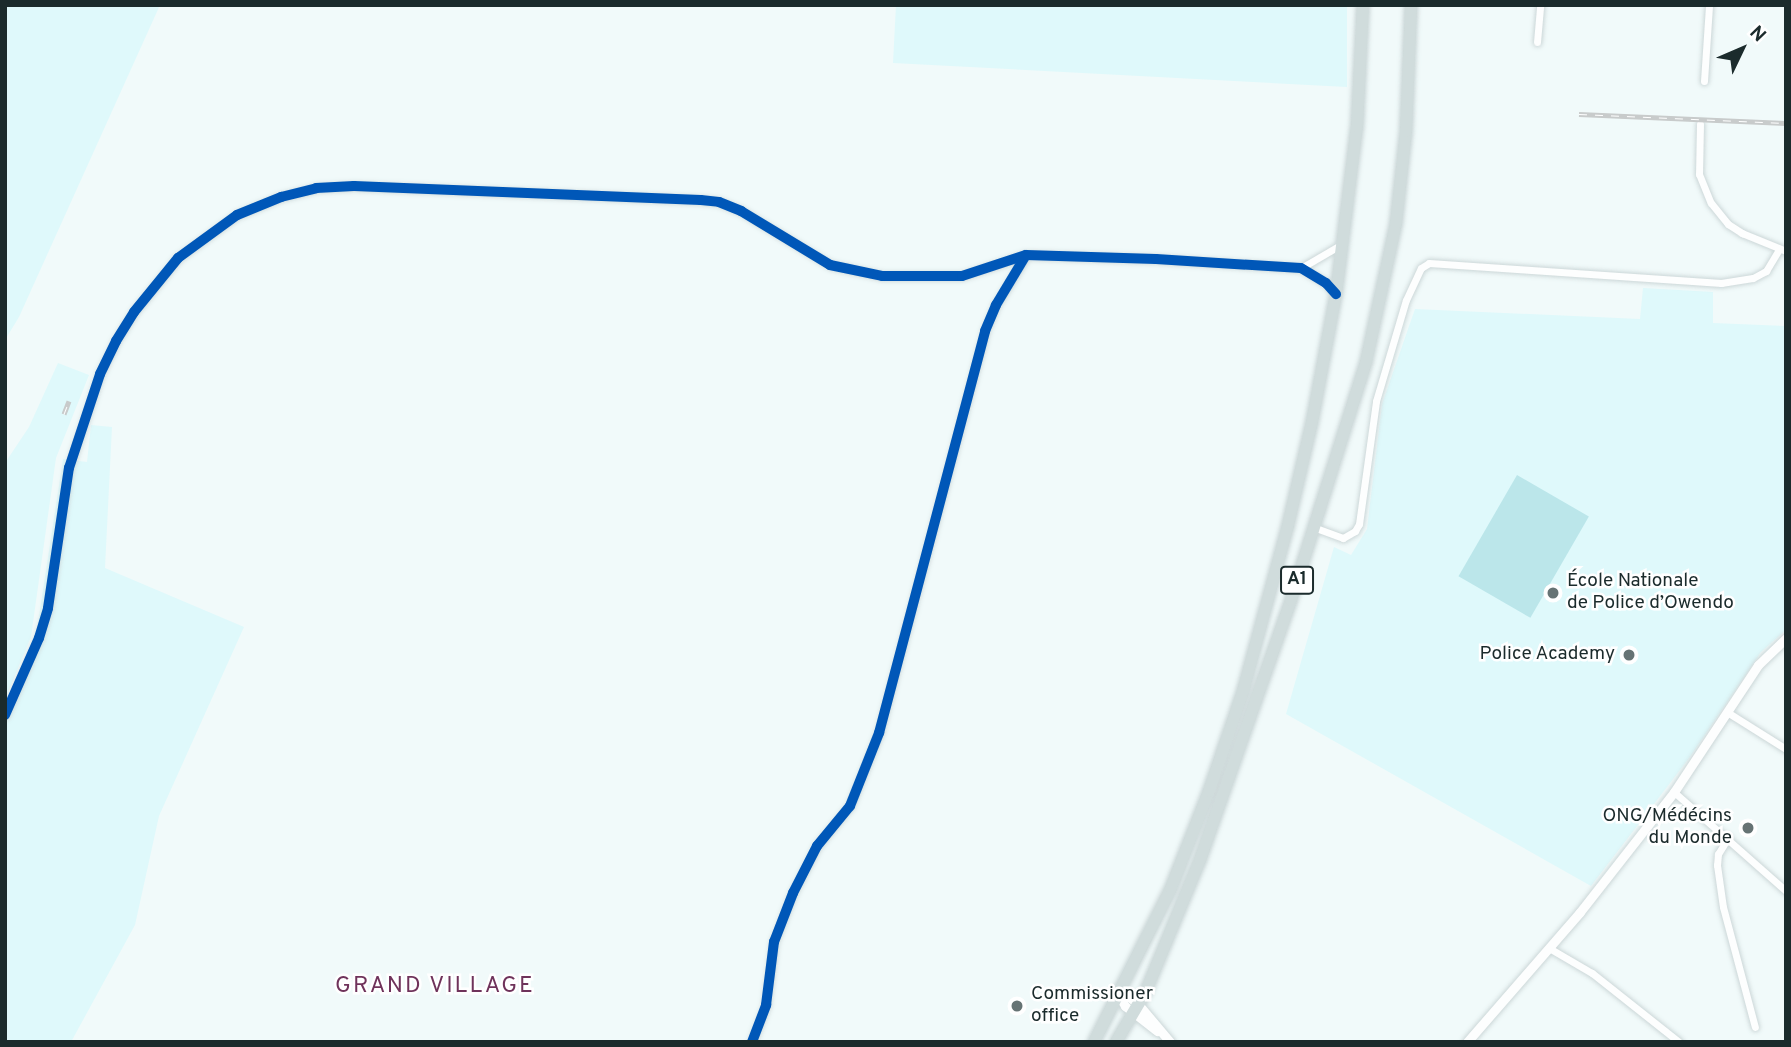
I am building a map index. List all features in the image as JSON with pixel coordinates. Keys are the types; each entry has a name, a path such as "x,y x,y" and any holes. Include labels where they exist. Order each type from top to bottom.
{"highway":[{"name":"A1","path":"1094,1042 1171,888 1209,790 1243,691 1292,513 1336,294 1357,126 1363,5"},
{"name":"A1","path":"1116,1042 1135,1008 1200,860 1352,410 1382,292 1396,223 1406,131 1411,5"}],"street":[{"path":"1537,42 1540,5"},
{"path":"1703,81 1709,5"},
{"path":"1313,527 1343,538 1355,531 1359,524 1376,401 1415,276 1429,263 1721,283 1753,278 1766,271 1784,251 1728,224 1711,203 1699,174 1699,124"},
{"path":"5,715 39,638 48,608 69,468 100,374 116,341 134,312 178,258 218,227 265,202 316,188 354,186 719,202 741,211 830,265 872,274 962,276 1026,255 1301,268 1322,258 1343,243"},
{"path":"752,1042 766,1005 774,942 793,893 817,846 850,806 879,733 985,331 996,305 1026,255"},
{"path":"1301,268 1326,283 1336,294"},
{"path":"1472,1040 1674,792 1765,657 1786,638"},
{"path":"1727,712 1786,749"},
{"path":"1674,792 1786,891"},
{"path":"1728,838 1718,854 1717,865 1723,907 1755,1027"},
{"path":"1549,947 1592,973 1679,1042"},
{"path":"1119,996 1168,1040"}],"shaded area":[{"path":"5,5 160,5 19,317 5,340"},
{"path":"896,5 1347,5 1347,87 893,63"},
{"name":"École Nationale de Police d’Owendo","path":"1643,288 1713,292 1713,323 1786,326 1786,630 1761,652 1690,757 1591,886 1286,714 1334,547 1351,555 1367,529 1382,404 1415,309 1640,319"},
{"path":"58,363 89,375 56,458 31,637 5,699 5,463 29,427"},
{"path":"91,425 112,427 105,568 244,627 159,816 135,925 71,1042 5,1042 5,709 37,629 63,459 87,462"},
{"path":"1517,475 1589,516 1530,618 1458,576"}],"railway":[{"path":"1579,114 1786,123"},
{"path":"64,414 69,401"}],"cycle path":[{"path":"5,715 39,638 48,608 69,468 100,374 116,341 134,312 178,258 237,215 281,197 316,188 354,186 701,200 719,202 741,211 830,265 882,276 962,276 1026,255 1156,259 1301,268 1326,283 1336,294"},
{"path":"752,1042 766,1005 774,942 793,893 817,846 850,806 879,733 985,331 996,305 1026,255"}],"place":[{"name":"École Nationale de Police d’Owendo","path":"1553,593"},
{"name":"Police Academy","path":"1629,655"},
{"name":"ONG/Médécins du Monde","path":"1748,828"},
{"name":"Commissioner office","path":"1017,1006"}],"district":[{"name":"GRAND VILLAGE","path":"435,987"}]}
